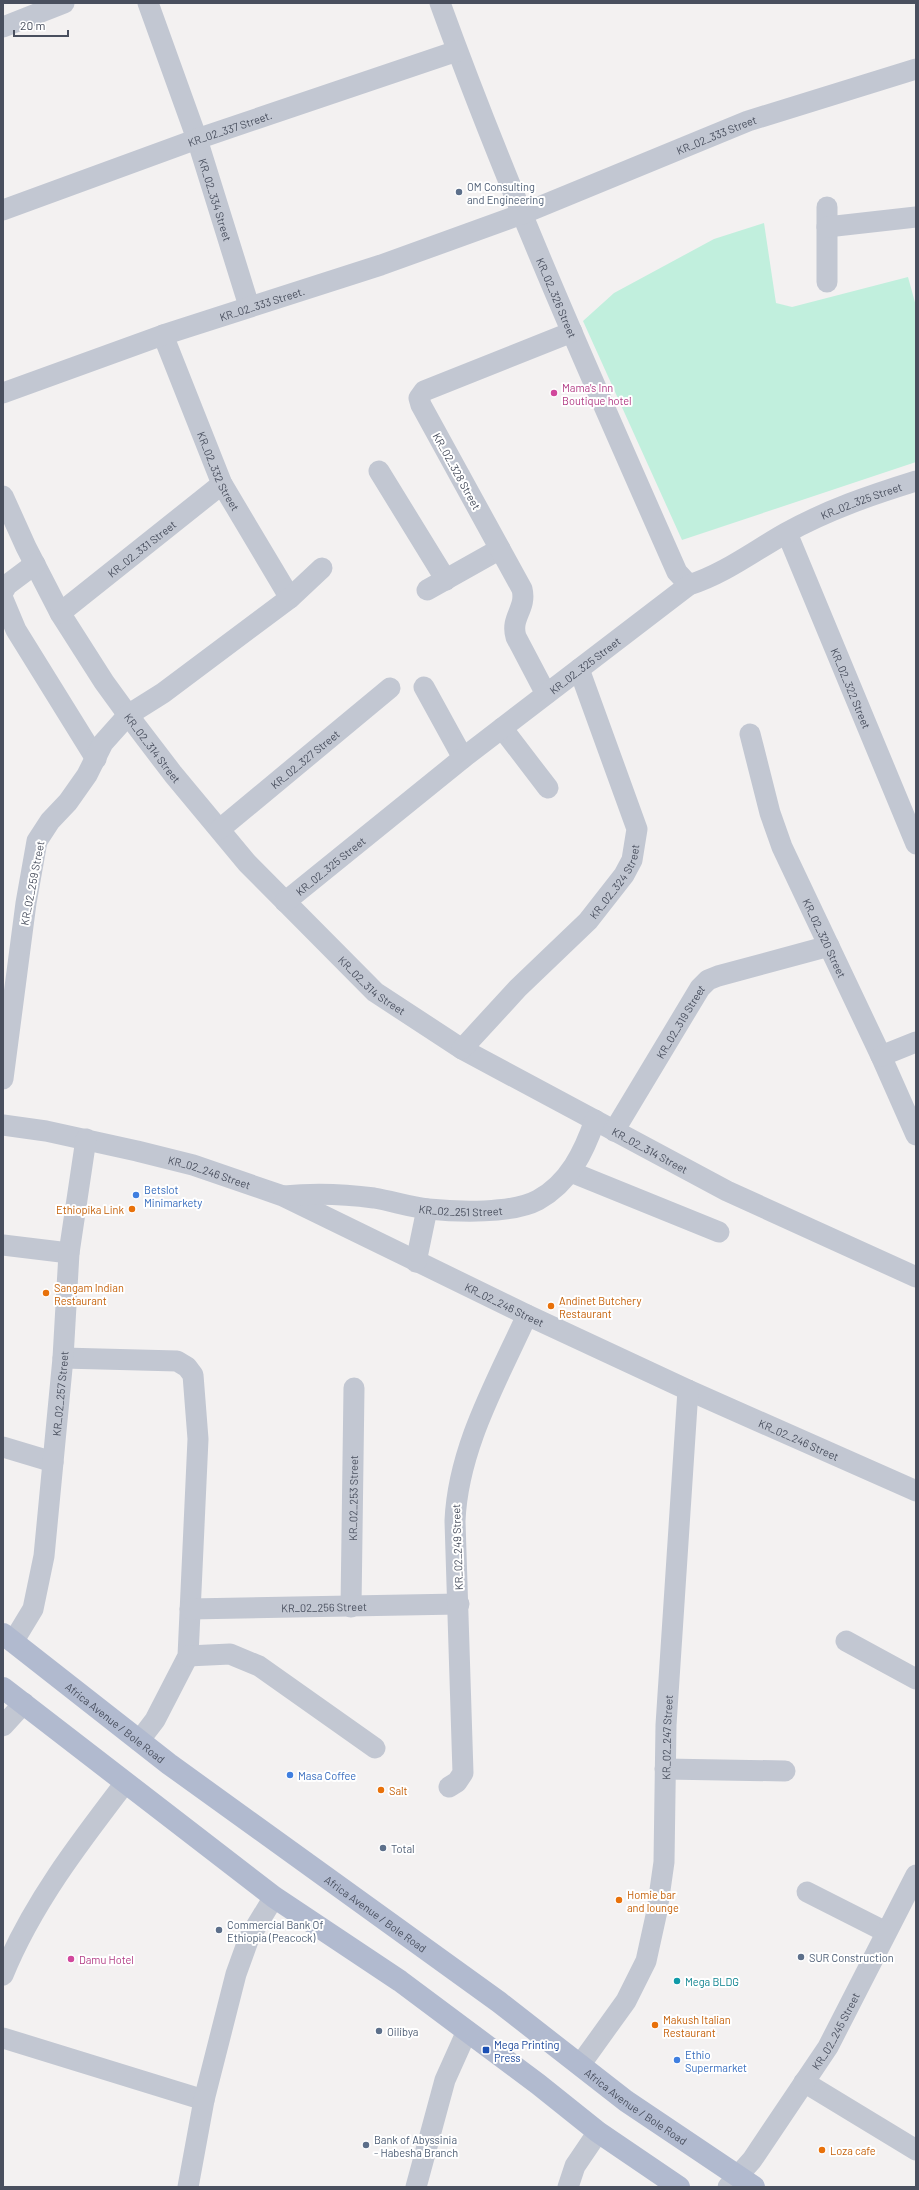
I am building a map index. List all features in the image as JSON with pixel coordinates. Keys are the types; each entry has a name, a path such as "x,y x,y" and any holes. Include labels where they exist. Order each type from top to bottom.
{"main road":[{"name":"Africa Avenue / Bole Road","path":"8,1638 139,1741 452,1967 626,2101 740,2183"},
{"path":"3,1688 274,1897 400,1981 538,2084 598,2132 678,2187"}],"street":[{"path":"3,27 64,3"},
{"name":"KR_02_334 Street","path":"148,3 197,139 249,306"},
{"name":"KR_02_326 Street","path":"440,3 522,214 572,332 677,572 689,585"},
{"name":"KR_02_337 Street.","path":"3,210 197,139 457,50"},
{"name":"KR_02_333 Street","path":"522,214 748,122 916,69"},
{"name":"KR_02_333 Street.","path":"3,393 163,335 249,306 381,265 522,214"},
{"path":"827,282 827,217 916,217"},
{"name":"KR_02_328 Street","path":"546,694 516,637 514,621 523,606 524,598 522,589 421,405 419,398 424,391 572,332"},
{"name":"KR_02_332 Street","path":"163,335 222,484 290,598"},
{"path":"379,471 446,580"},
{"name":"KR_02_325 Street","path":"286,902 463,758 689,585 707,579 787,533 868,496 916,481"},
{"name":"KR_02_331 Street","path":"60,613 222,484"},
{"name":"KR_02_314 Street","path":"3,496 60,613 104,682 128,715 173,774 247,863 375,992 462,1049 727,1191 916,1277"},
{"name":"KR_02_322 Street","path":"787,533 916,844"},
{"path":"427,590 500,549"},
{"path":"3,592 7,585 35,564"},
{"path":"128,715 163,693 290,598 322,568"},
{"path":"3,599 16,630 96,759"},
{"name":"KR_02_324 Street","path":"462,1049 518,988 588,921 624,875 632,860 637,830 579,669"},
{"path":"424,687 463,758"},
{"name":"KR_02_327 Street","path":"220,829 390,688"},
{"name":"KR_02_259 Street","path":"3,1079 26,903 37,841 50,821 68,802 87,775 103,743 128,715"},
{"path":"502,728 548,788"},
{"name":"KR_02_320 Street","path":"750,734 770,813 782,847 881,1056 916,1135"},
{"name":"KR_02_319 Street","path":"614,1131 700,988 708,980 829,946"},
{"path":"881,1056 916,1042"},
{"name":"KR_02_251 Street","path":"283,1196 336,1194 375,1198 427,1209 496,1209 522,1206 538,1200 551,1191 571,1172 584,1149 595,1120"},
{"name":"KR_02_246 Street","path":"3,1125 86,1139 192,1165 283,1196 527,1315 688,1390 916,1491"},
{"name":"KR_02_257 Street","path":"8,1638 33,1609 44,1556 63,1358 69,1253 86,1139"},
{"path":"571,1172 719,1232"},
{"path":"416,1262 427,1209"},
{"path":"3,1245 69,1253"},
{"name":"KR_02_249 Street","path":"449,1787 457,1782 463,1773 459,1604 455,1521 456,1494 469,1444 527,1315"},
{"path":"63,1358 177,1361 187,1367 193,1375 198,1439 188,1656 155,1720 139,1741"},
{"name":"KR_02_253 Street","path":"351,1607 354,1388"},
{"name":"KR_02_247 Street","path":"580,2065 626,2001 646,1961 657,1911 664,1862 666,1725 688,1390"},
{"path":"3,1447 53,1462"},
{"name":"KR_02_256 Street","path":"190,1609 459,1604"},
{"path":"846,1641 916,1679"},
{"path":"188,1656 230,1654 259,1666 375,1748"},
{"path":"3,1726 24,1703"},
{"path":"665,1769 785,1771"},
{"path":"3,1975 27,1923 52,1882 91,1826 125,1783"},
{"name":"KR_02_245 Street","path":"740,2183 752,2160 828,2047 886,1932 911,1897 916,1875"},
{"path":"807,1892 886,1932"},
{"path":"188,2187 204,2100 236,1974 249,1938 274,1897"},
{"path":"416,2187 445,2080 467,2031"},
{"path":"3,2038 204,2100"},
{"path":"804,2082 916,2150"},
{"path":"568,2187 575,2166 598,2132"}],"green space":[{"path":"764,223 776,303 792,307 908,277 916,306 916,462 682,540 583,321 614,293 714,239"}],"place":[{"name":"OM Consulting and Engineering","path":"459,192"},
{"name":"Mama's Inn Boutique hotel","path":"554,393"},
{"name":"Betslot Minimarkety","path":"136,1195"},
{"name":"Ethiopika Link","path":"132,1209"},
{"name":"Sangam Indian Restaurant","path":"46,1293"},
{"name":"Andinet Butchery Restaurant","path":"551,1306"},
{"name":"Masa Coffee","path":"290,1775"},
{"name":"Salt","path":"381,1790"},
{"name":"Total","path":"383,1848"},
{"name":"Homie bar and lounge","path":"619,1900"},
{"name":"Commercial Bank Of Ethiopia (Peacock)","path":"219,1930"},
{"name":"SUR Construction","path":"801,1957"},
{"name":"Damu Hotel","path":"71,1959"},
{"name":"Mega BLDG","path":"677,1981"},
{"name":"Makush Italian Restaurant","path":"655,2025"},
{"name":"Oilibya","path":"379,2031"},
{"name":"Mega Printing Press","path":"486,2050"},
{"name":"Ethio Supermarket","path":"677,2060"},
{"name":"Bank of Abyssinia - Habesha Branch","path":"366,2145"},
{"name":"Loza cafe","path":"822,2150"}]}
